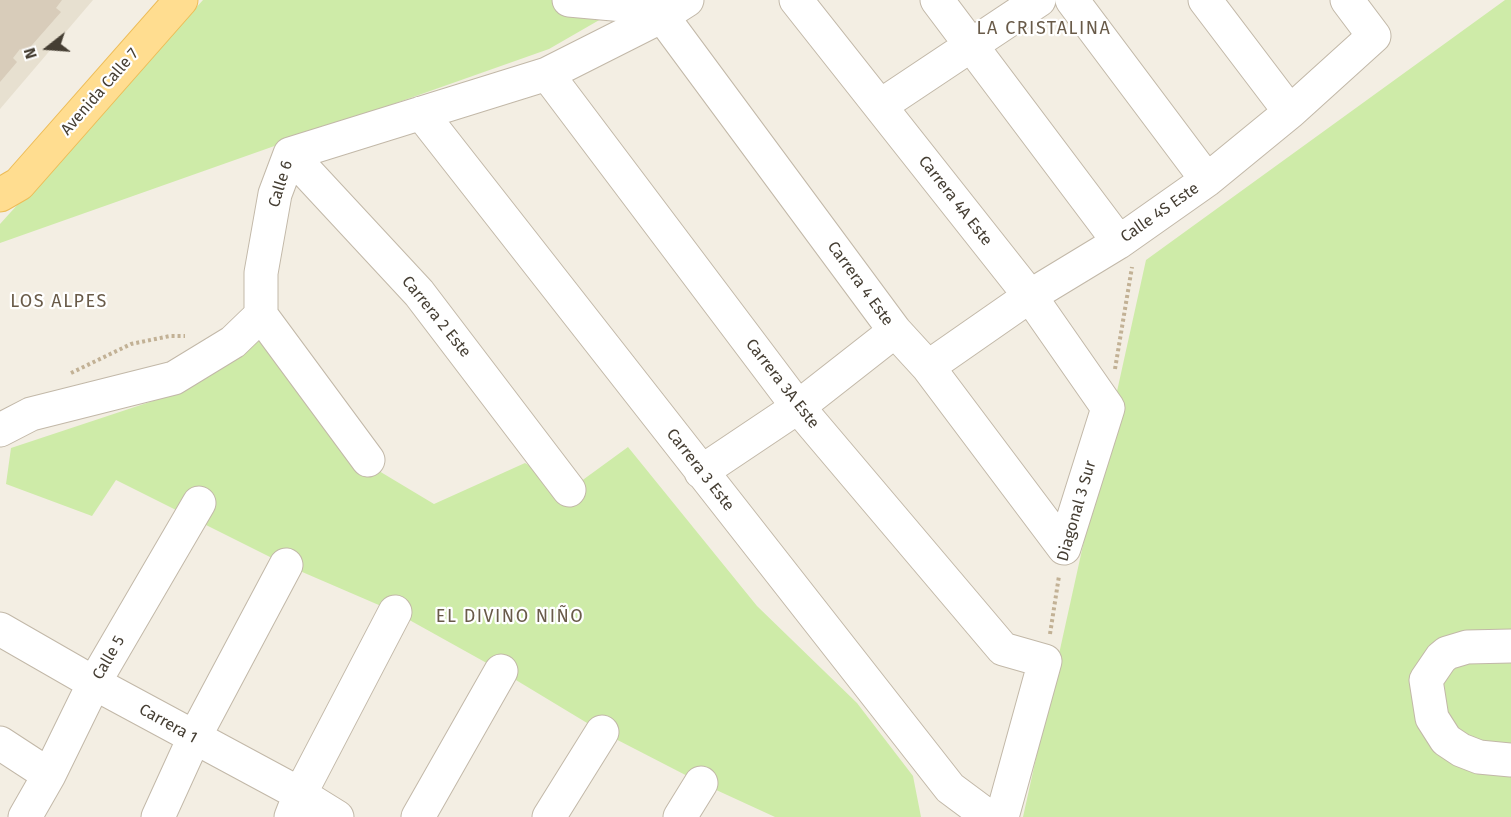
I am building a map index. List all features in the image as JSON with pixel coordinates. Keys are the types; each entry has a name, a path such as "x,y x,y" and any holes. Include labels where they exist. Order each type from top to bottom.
{"main road":[{"name":"Avenida Calle 7","path":"9,189 181,0"}],"street":[{"path":"569,0 665,7"},
{"name":"Carrera 4A Este","path":"796,0 1030,296 1108,408"},
{"path":"937,0 1119,242"},
{"path":"880,106 1039,0"},
{"path":"1072,0 1207,180"},
{"path":"1205,0 1290,112"},
{"name":"Calle 4S Este","path":"928,367 1030,296 1119,242 1207,180 1290,112 1374,36 1347,0"},
{"name":"Calle 6","path":"261,315 261,273 273,205 290,154 547,74 665,7"},
{"name":"Carrera 4 Este","path":"665,7 895,331 928,367 1064,548"},
{"name":"Carrera 3A Este","path":"547,74 798,407 1003,649 1045,661"},
{"name":"Carrera 3 Este","path":"422,113 950,788 989,817"},
{"name":"Carrera 2 Este","path":"290,154 419,293 569,490"},
{"path":"0,430 31,414 174,378 233,342 261,315 368,460"},
{"path":"701,472 798,407 895,331"},
{"name":"Diagonal 3 Sur","path":"1064,548 1108,408"},
{"name":"Calle 5","path":"25,817 94,684 199,503"},
{"path":"158,817 194,738 286,565"},
{"path":"295,806 395,612"},
{"name":"Carrera 1","path":"0,629 94,684 194,738 295,806 337,817"},
{"path":"1511,646 1467,647 1447,653 1440,658 1426,680 1426,691 1432,718 1446,740 1461,750 1479,757 1511,760"},
{"path":"1002,817 1045,661"},
{"path":"418,817 501,671"},
{"path":"549,817 602,732"},
{"path":"0,743 49,774"},
{"path":"680,817 701,783"}],"path":[{"path":"1108,408 1133,265 1119,242"},
{"path":"61,378 131,344 170,336 203,336 233,342"},
{"name":"Diagonal 3 Sur","path":"1045,661 1064,548"}],"shaded area":[{"path":"0,0 93,0 0,109"}],"green space":[{"path":"203,0 634,0 549,49 0,243 0,224"},
{"path":"1505,0 1511,0 1511,817 1023,817 1146,260"},
{"path":"264,336 364,462 434,504 525,463 569,490 628,447 757,606 857,703 913,776 921,817 775,817 701,783 602,732 501,671 395,612 286,565 116,480 92,516 6,484 11,448 180,392"}],"building":[{"path":"0,0 62,0 56,8 61,12 25,53 20,49 13,58 17,62 0,82"}],"district":[{"name":"LA CRISTALINA","path":"1044,29"},
{"name":"LOS ALPES","path":"59,302"},
{"name":"EL DIVINO NIÑO","path":"510,617"}]}
